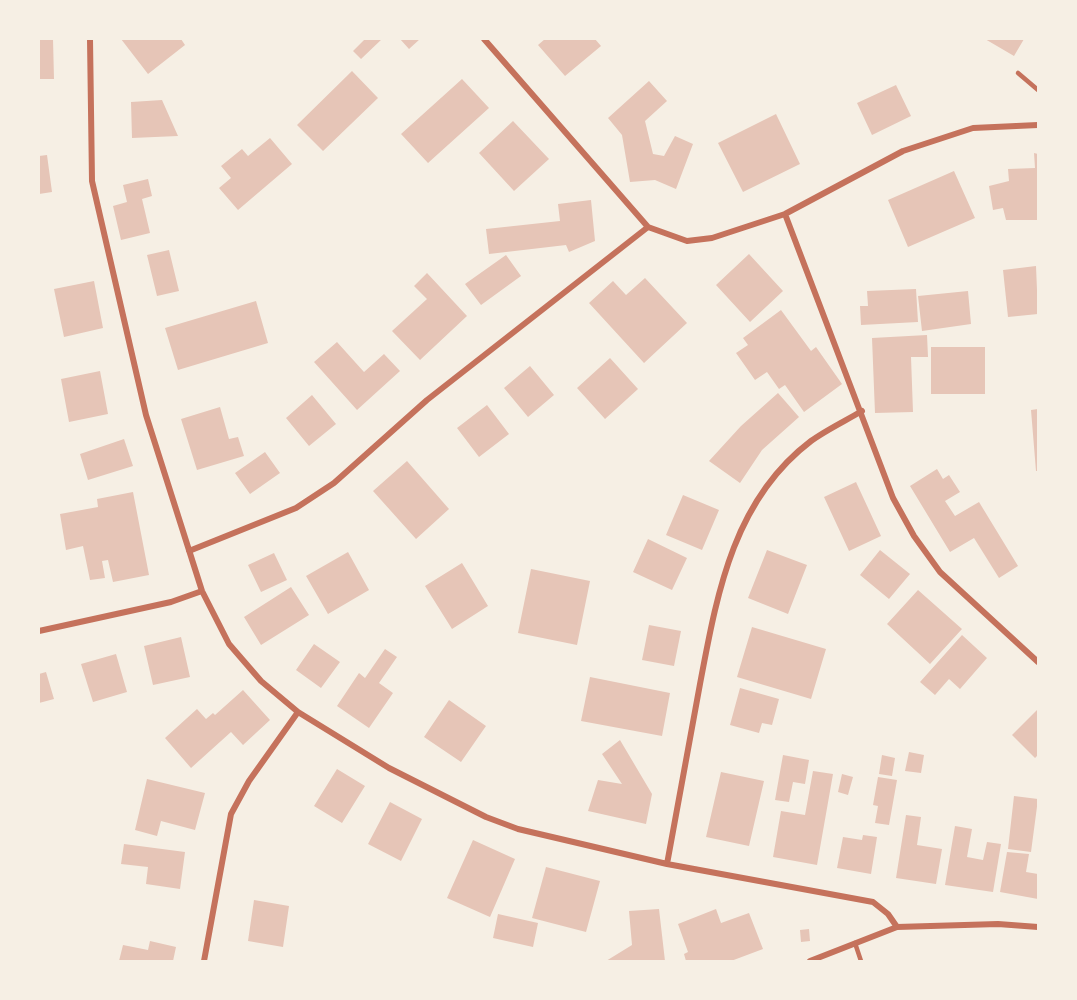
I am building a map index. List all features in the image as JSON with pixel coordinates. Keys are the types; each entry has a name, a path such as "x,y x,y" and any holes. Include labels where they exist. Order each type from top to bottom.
{"street":[{"path":"90,39 92,181 146,415 202,591 229,644 261,681 298,712 389,768 486,817 518,829 667,864 873,902 888,914 897,927"},
{"path":"484,39 648,227 687,241 712,238 785,214 903,151 973,128 1038,125"},
{"path":"785,214 862,411 893,498 914,536 940,572 1038,662"},
{"path":"189,551 296,508 334,483 427,400 648,227"},
{"path":"667,864 712,618 732,547 746,519 785,465 811,441 862,411"},
{"path":"39,631 171,602 202,591"},
{"path":"204,961 231,814 249,781 298,712"},
{"path":"810,961 897,927 998,924 1038,927"}],"lane":[{"path":"1018,73 1038,90"},
{"path":"855,943 861,961"}],"building":[{"path":"39,39 53,39 54,79 39,79"},
{"path":"121,39 181,39 185,45 148,74"},
{"path":"365,39 382,39 361,59 353,51"},
{"path":"400,39 420,39 409,49"},
{"path":"545,39 595,39 601,46 565,76 538,45"},
{"path":"985,39 1024,39 1014,56"},
{"path":"352,71 378,98 323,151 297,125"},
{"path":"462,79 489,108 428,163 401,134"},
{"path":"649,81 667,101 645,121 653,154 664,156 675,136 693,144 676,189 655,180 630,182 622,135 608,118"},
{"path":"896,85 911,116 872,135 857,103"},
{"path":"162,100 178,136 132,138 131,102"},
{"path":"776,114 800,164 743,192 718,143"},
{"path":"513,121 549,159 514,191 479,153"},
{"path":"270,138 292,164 238,210 219,188 231,178 221,166 242,149 248,156"},
{"path":"1034,153 1038,154 1038,220 1006,220 1003,208 993,210 989,186 1009,181 1008,169 1035,168"},
{"path":"47,155 52,192 39,194 39,156"},
{"path":"954,171 975,218 908,247 888,200"},
{"path":"148,179 152,196 142,199 150,233 121,240 113,206 127,202 123,185"},
{"path":"591,200 595,241 569,252 566,245 489,254 486,229 560,221 558,204"},
{"path":"169,250 179,291 157,296 147,255"},
{"path":"749,254 783,291 750,322 716,285"},
{"path":"506,255 521,276 481,305 465,284"},
{"path":"1036,266 1038,314 1008,317 1003,270"},
{"path":"427,273 467,316 420,360 392,331 427,299 414,286"},
{"path":"645,278 687,323 644,363 589,303 613,281 626,295"},
{"path":"94,281 103,328 64,337 54,289"},
{"path":"916,289 918,322 861,325 860,306 868,306 867,291"},
{"path":"968,291 971,324 922,331 918,296"},
{"path":"256,301 268,343 178,370 165,328"},
{"path":"781,310 811,351 816,347 842,384 804,412 785,385 779,389 767,372 755,380 736,353 748,345 743,338"},
{"path":"927,335 928,357 911,357 913,412 875,413 872,338"},
{"path":"337,342 364,372 384,354 400,371 357,410 314,362"},
{"path":"931,347 985,347 985,394 931,394"},
{"path":"610,358 638,389 605,419 577,388"},
{"path":"530,366 554,395 528,417 504,388"},
{"path":"100,371 108,414 69,422 61,379"},
{"path":"778,393 799,417 762,450 740,483 709,461 741,426"},
{"path":"312,395 336,424 309,446 286,418"},
{"path":"487,405 509,434 479,457 457,428"},
{"path":"220,407 229,439 238,437 244,456 197,470 181,419"},
{"path":"1038,409 1038,471 1036,471 1031,410"},
{"path":"124,439 133,466 88,480 80,454"},
{"path":"265,452 280,473 250,494 235,473"},
{"path":"407,461 449,509 416,539 373,491"},
{"path":"937,469 943,479 949,475 960,492 945,501 955,516 979,502 1018,566 999,578 974,538 950,552 910,486"},
{"path":"856,482 881,536 849,551 824,497"},
{"path":"133,492 149,575 113,582 108,560 102,561 105,578 90,580 83,546 66,550 60,514 98,507 97,499"},
{"path":"683,495 719,510 702,550 666,535"},
{"path":"648,539 687,558 672,590 633,572"},
{"path":"767,550 807,565 788,614 748,598"},
{"path":"880,550 910,574 889,599 860,575"},
{"path":"348,552 369,590 328,614 306,576"},
{"path":"274,553 287,580 261,592 248,565"},
{"path":"462,563 488,606 452,629 425,586"},
{"path":"531,569 590,581 577,645 518,633"},
{"path":"291,587 309,615 261,645 244,617"},
{"path":"918,590 962,629 930,664 887,624"},
{"path":"649,625 681,631 674,666 642,660"},
{"path":"752,627 826,649 811,699 737,677"},
{"path":"962,635 987,658 960,689 949,679 935,695 920,682"},
{"path":"181,637 190,677 153,685 144,646"},
{"path":"314,644 340,662 321,688 296,670"},
{"path":"385,649 397,657 379,683 393,693 369,728 337,706 359,673 365,678"},
{"path":"116,654 127,692 93,702 81,664"},
{"path":"46,672 54,699 39,703 39,674"},
{"path":"590,677 670,693 662,736 581,721"},
{"path":"740,688 779,699 772,725 762,723 759,733 730,725"},
{"path":"243,690 270,720 243,745 231,732 191,768 165,738 197,709 206,719 213,713 215,715"},
{"path":"449,700 486,726 461,762 424,737"},
{"path":"1038,709 1038,755 1035,758 1012,735"},
{"path":"620,740 652,794 646,824 588,811 598,780 622,784 602,754"},
{"path":"909,752 924,755 921,773 905,771"},
{"path":"783,755 809,760 805,784 793,782 789,802 775,800"},
{"path":"882,755 895,758 892,776 879,774"},
{"path":"337,769 365,786 342,823 314,806"},
{"path":"813,771 833,774 817,865 773,857 781,811 805,815"},
{"path":"721,772 764,781 749,846 706,837"},
{"path":"842,774 853,777 848,795 838,792"},
{"path":"878,777 897,780 889,825 875,823 878,806 873,805"},
{"path":"147,779 205,793 195,830 161,821 157,836 135,830"},
{"path":"1014,796 1038,799 1031,852 1008,849"},
{"path":"390,802 422,819 401,861 368,844"},
{"path":"906,815 921,817 917,845 942,849 936,884 896,878"},
{"path":"955,826 972,829 967,857 983,860 987,842 1001,844 993,892 945,885"},
{"path":"863,835 877,837 871,874 837,868 843,837 862,840"},
{"path":"473,840 515,859 490,917 447,898"},
{"path":"124,844 185,852 180,889 146,884 148,867 121,864"},
{"path":"1007,852 1029,854 1026,872 1038,874 1038,899 1000,892"},
{"path":"546,867 600,881 586,932 532,918"},
{"path":"254,900 289,906 283,947 248,941"},
{"path":"659,909 665,961 606,961 632,945 629,911"},
{"path":"716,909 721,923 749,913 763,949 731,961 686,961 684,954 688,952 678,924"},
{"path":"498,914 538,923 533,947 493,938"},
{"path":"809,929 810,941 801,942 800,930"},
{"path":"150,941 176,947 173,961 119,961 123,945 148,950"}]}
